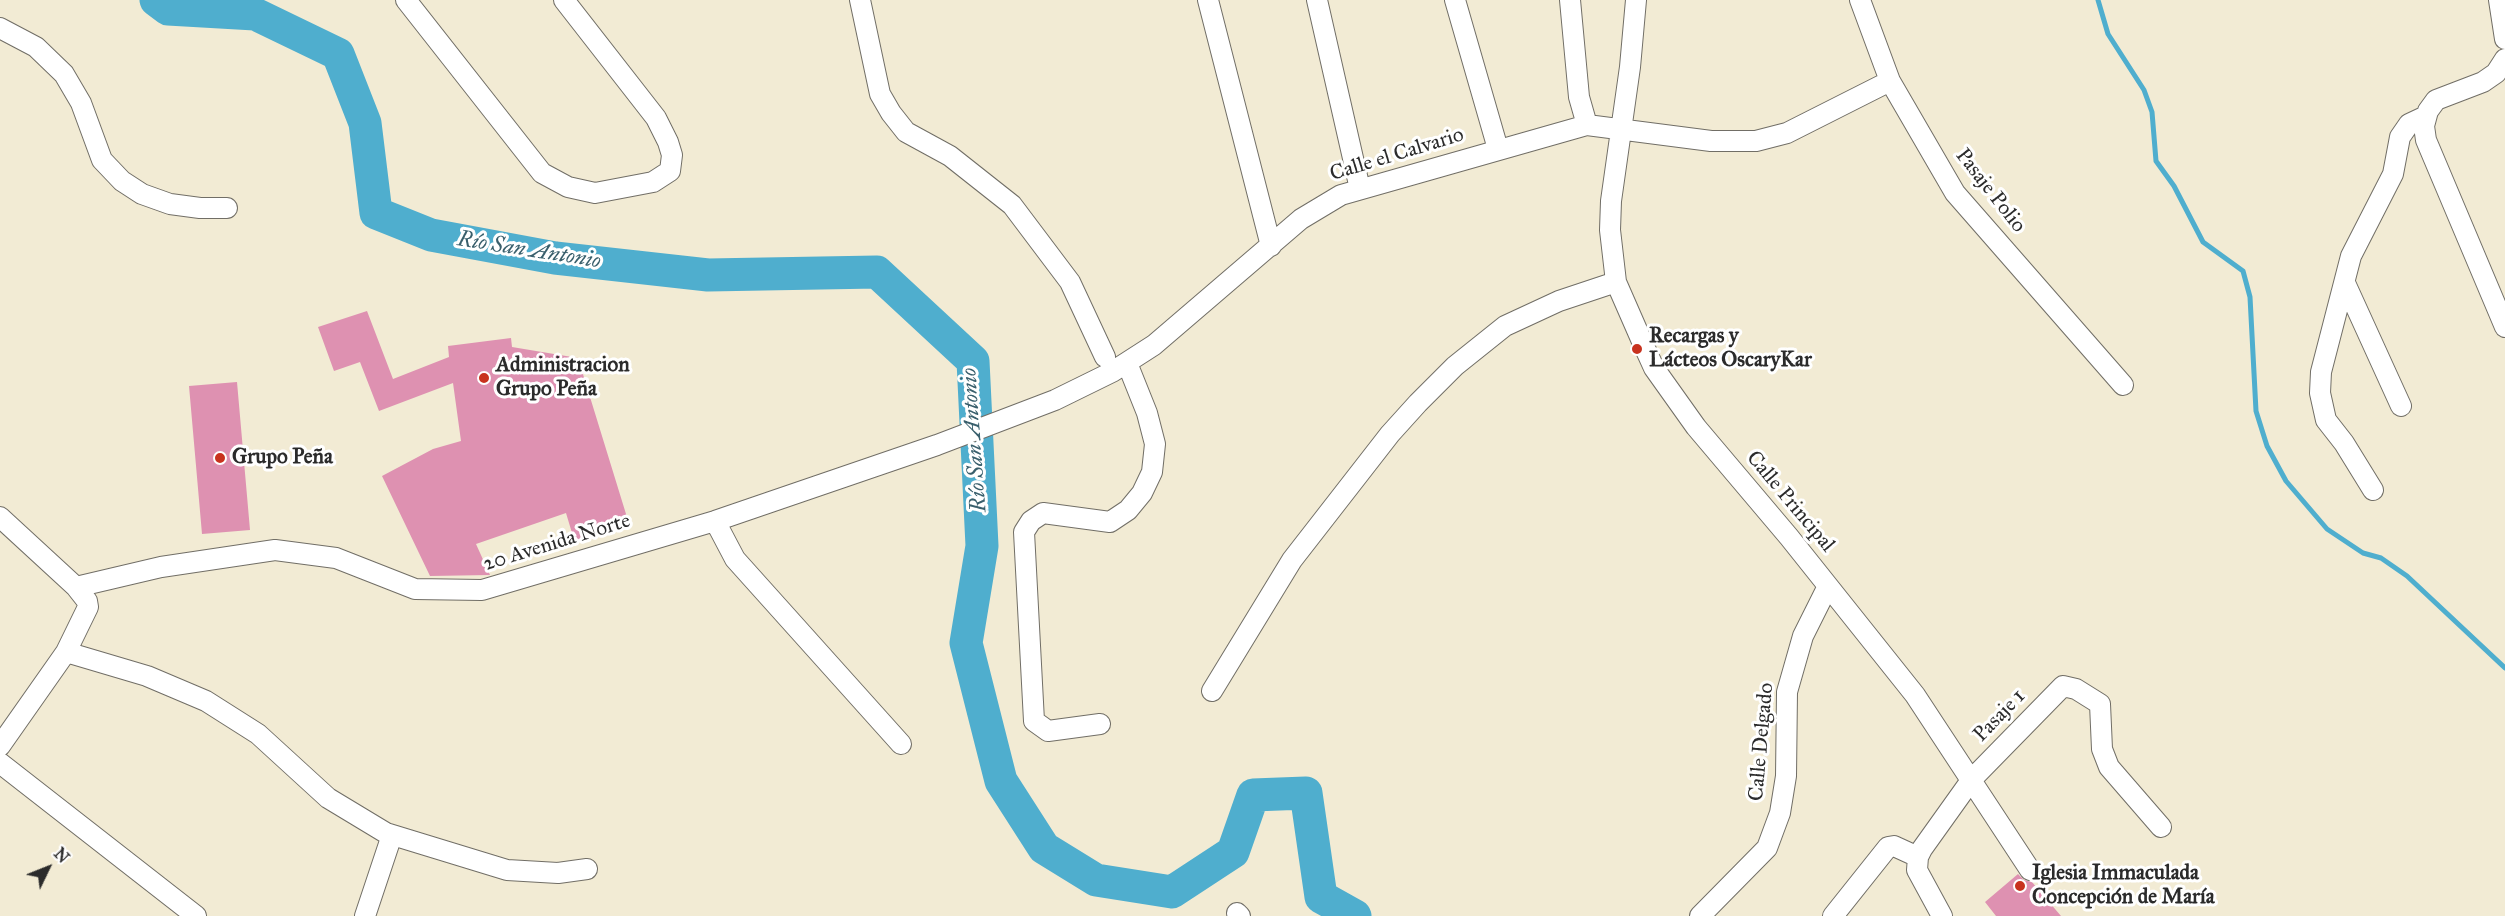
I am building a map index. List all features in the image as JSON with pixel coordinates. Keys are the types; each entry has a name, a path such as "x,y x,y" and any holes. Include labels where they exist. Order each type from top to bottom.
{"street":[{"path":"406,0 542,173 568,187 595,194 653,182 670,171 672,155 668,142 656,118 564,0"},
{"path":"860,0 880,94 891,113 906,132 950,156 1012,205 1070,282 1115,364 1147,413 1155,444 1152,471 1142,493 1128,510 1110,522 1043,513 1031,521 1024,532 1034,721 1048,731 1101,724"},
{"path":"1208,0 1271,246"},
{"path":"1317,0 1360,189"},
{"path":"1455,0 1498,149"},
{"path":"1570,0 1579,97 1587,125"},
{"path":"1621,129 1636,0"},
{"name":"Pasaje Polio","path":"1860,0 1890,81 1955,193 2123,385"},
{"path":"2499,0 2505,39"},
{"path":"0,28 36,47 64,74 81,103 102,160 122,182 142,194 170,204 200,208 227,208"},
{"path":"2505,59 2496,73 2483,82 2436,100 2426,116 2426,140 2505,327"},
{"name":"Calle el Calvario","path":"1115,364 1154,345 1320,206 1360,189 1587,125 1711,141 1756,141 1787,133 1890,81"},
{"path":"2373,490 2341,438 2326,420 2320,393 2327,347 2351,256 2393,174 2400,137 2411,122 2426,116"},
{"name":"Calle Principal","path":"1621,129 1611,201 1610,230 1616,282 1654,368 1678,403 1915,695 2030,870"},
{"path":"1212,691 1292,560 1390,434 1418,403 1455,366 1505,326 1559,301 1616,282"},
{"path":"2345,283 2401,406"},
{"name":"20 Avenida Norte","path":"76,587 160,567 275,550 336,558 415,589 482,590 715,520 937,445 1055,400 1115,364"},
{"path":"0,517 76,587 87,601 88,608 66,652 0,746"},
{"path":"715,520 735,559 901,744"},
{"name":"Calle Delgado","path":"1700,916 1767,848 1780,813 1786,776 1787,692 1803,636 1828,586"},
{"path":"66,652 147,676 206,701 258,734 328,798 392,835 507,870 558,873 587,869"},
{"name":"Pasaje 1","path":"1918,857 1972,779 2063,686 2076,688 2100,704 2102,749 2109,767 2161,827"},
{"path":"0,763 196,916"},
{"path":"365,916 392,835"},
{"path":"1833,916 1888,847 1894,846 1918,857 1920,879 1942,916"}],"building":[{"path":"367,311 393,379 449,357 448,346 511,338 512,347 578,358 630,527 575,543 566,513 476,544 490,575 430,576 382,476 433,449 461,441 453,383 379,411 360,362 334,371 318,327"},
{"name":"Grupo Peña","path":"237,382 250,530 202,534 189,386"},
{"name":"Iglesia Immaculada Concepción de María","path":"2018,874 2024,880 2032,882 2061,916 1996,916 1985,902"}],"waterway":[{"name":"Río San Antonio","path":"156,0 168,9 255,14 338,54 365,123 376,213 431,235 555,258 708,275 877,272 973,361 982,546 966,643 1001,781 1044,848 1096,880 1172,892 1233,852 1253,795 1306,793 1321,897 1355,916"},
{"path":"2098,0 2108,34 2144,90 2152,112 2156,161 2174,186 2203,242 2243,271 2250,297 2256,411 2267,446 2286,481 2327,529 2363,553 2381,558 2407,576 2505,668"}],"place":[{"name":"Recargas y Lácteos OscaryKar","path":"1637,349"},
{"name":"Administracion Grupo Peña","path":"484,378"},
{"name":"Grupo Peña","path":"220,458"},
{"name":"Iglesia Immaculada Concepción de María","path":"2020,886"}]}
